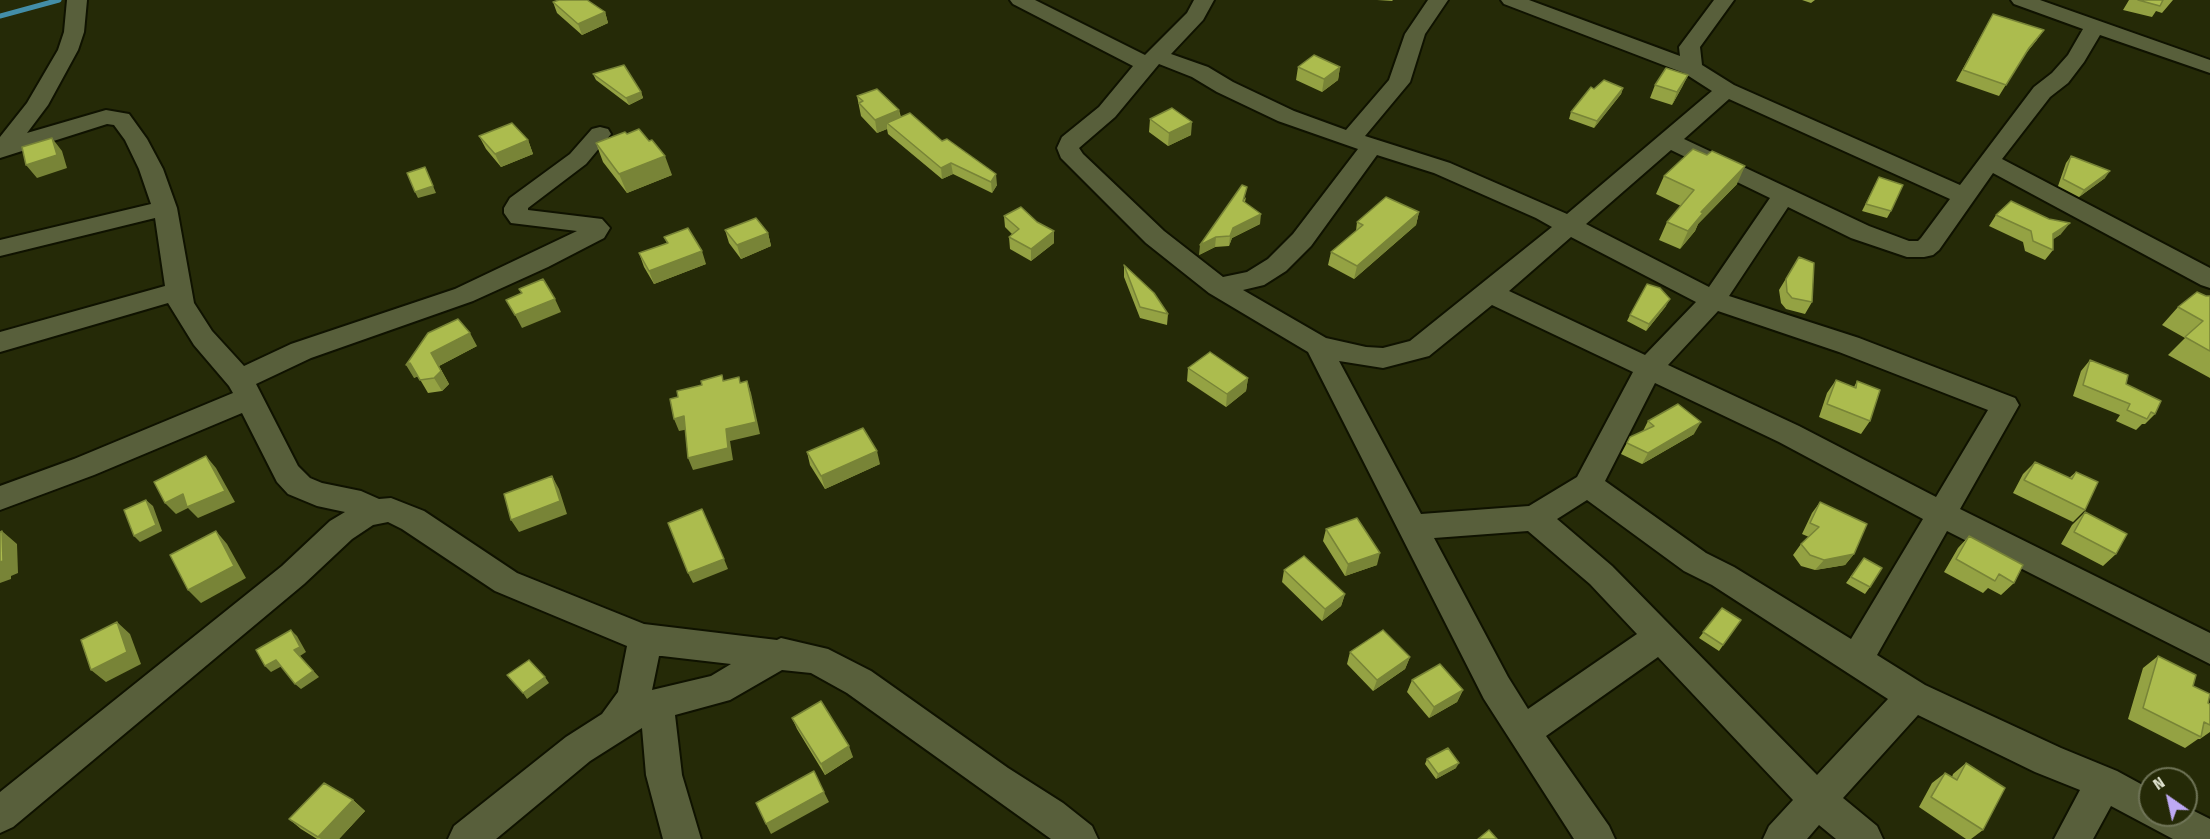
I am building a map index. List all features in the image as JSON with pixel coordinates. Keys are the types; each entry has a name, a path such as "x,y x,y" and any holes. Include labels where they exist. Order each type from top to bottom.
{"street":[{"path":"1020,0 1151,60 1200,72 1225,87 1286,116 1442,168 1545,212 1713,300 1849,345 2004,405 1856,661"},
{"path":"1204,0 1196,16 1151,60 1112,107 1071,142 1068,148 1073,158 1155,237 1218,287 1318,346 1366,357 1383,358 1419,349 1491,293 1726,90"},
{"path":"1218,287 1255,279 1277,265 1302,240 1399,82 1415,34 1437,0"},
{"path":"1511,0 1692,68 1726,90 1965,196"},
{"path":"1692,68 1689,47 1724,0"},
{"path":"2024,0 2210,67"},
{"path":"3,150 54,78 68,50 77,8"},
{"path":"1670,140 1860,232 1895,246 1915,250 1930,244 2042,92 2060,78 2077,58 2096,25"},
{"path":"3,150 106,117 121,119 136,139 151,169 165,208 181,304 191,321 245,389 288,474 299,486 317,494 361,503 374,511"},
{"path":"0,498 84,467 245,389 300,351 464,295 539,261 595,232 598,228 593,225 520,217 516,213 516,208 519,203 578,159 600,134"},
{"path":"1990,162 2210,279"},
{"path":"1412,527 1534,518 1588,485 1648,369 1713,300 1784,195"},
{"path":"0,248 165,208"},
{"path":"0,342 62,327 179,291"},
{"path":"1491,293 1789,434 1941,514 2210,649"},
{"path":"1318,346 1496,688 1596,839"},
{"path":"1588,485 1695,562 1723,576 1913,696 2048,760 2104,783 2138,801"},
{"path":"0,814 293,574 341,530 374,511 391,510 413,520 506,582 602,623 644,638 816,659 860,682 995,780 1050,814 1079,839"},
{"path":"1534,518 1601,575 1816,799 1864,839"},
{"path":"1523,732 1661,636"},
{"path":"611,727 628,706 634,694 642,660 644,638"},
{"path":"467,839 578,748 611,727 657,705 718,689 781,653"},
{"path":"1782,839 1816,799 1913,696"},
{"path":"657,705 664,775 682,839"},
{"path":"2073,839 2104,783"},
{"path":"2188,827 2210,838"}],"building":[{"path":"587,0 605,12 578,24 553,2"},
{"path":"2138,0 2163,0 2160,6"},
{"path":"1993,14 2044,30 2029,48 2006,85 1963,70"},
{"path":"1314,55 1340,67 1324,79 1298,67"},
{"path":"624,65 641,92 626,98 593,74"},
{"path":"1666,68 1688,75 1677,92 1655,85"},
{"path":"1604,80 1623,88 1597,121 1571,112 1591,87 1594,89"},
{"path":"877,89 899,110 875,120 859,103 863,101 857,96"},
{"path":"1172,108 1192,122 1169,133 1150,119"},
{"path":"910,113 942,141 947,139 996,174 991,182 951,163 941,168 887,123"},
{"path":"512,123 528,140 495,154 479,136"},
{"path":"639,129 665,156 619,174 596,143"},
{"path":"52,138 57,155 26,165 22,147"},
{"path":"1693,149 1707,155 1712,151 1745,166 1701,212 1703,213 1688,231 1667,222 1694,190 1664,176"},
{"path":"2071,156 2110,171 2084,190 2063,179"},
{"path":"425,167 433,186 415,192 407,173"},
{"path":"1879,177 1903,185 1891,211 1866,204"},
{"path":"1242,185 1247,187 1243,201 1261,214 1233,228 1230,236 1216,237 1200,245"},
{"path":"1386,197 1419,212 1357,266 1331,252 1363,225 1357,222"},
{"path":"2011,201 2049,219 2070,223 2053,234 2053,250 2033,241 2031,231 1996,215"},
{"path":"1021,207 1037,222 1054,231 1031,249 1009,237 1019,229 1004,216"},
{"path":"756,218 768,233 737,245 725,230"},
{"path":"688,228 702,251 649,271 639,253 668,243 664,237"},
{"path":"1799,257 1814,263 1812,302 1792,298 1787,292 1786,279"},
{"path":"1124,265 1154,293 1168,314 1140,307"},
{"path":"543,279 555,299 515,315 506,300 522,293 519,289"},
{"path":"1647,284 1660,288 1670,299 1649,324 1630,315"},
{"path":"2197,292 2210,296 2210,351 2185,337 2203,321 2178,307"},
{"path":"458,319 470,333 431,353 441,371 434,378 420,380 410,363 406,365 428,333"},
{"path":"1210,352 1248,378 1227,394 1188,368"},
{"path":"2090,360 2128,375 2126,384 2161,401 2155,414 2151,412 2147,419 2127,410 2130,404 2083,385"},
{"path":"722,375 723,381 739,377 740,383 747,381 756,422 726,429 728,448 688,458 684,416 674,419 670,399 678,397 677,391 702,385 701,381"},
{"path":"1836,380 1856,388 1857,381 1880,390 1870,421 1827,404"},
{"path":"1678,404 1701,422 1648,453 1627,443 1630,437 1654,426 1648,421"},
{"path":"863,428 877,451 821,476 807,452"},
{"path":"206,456 225,491 187,507 183,494 165,503 154,482"},
{"path":"2035,462 2072,479 2076,472 2098,482 2085,510 2024,480"},
{"path":"552,476 560,501 511,520 504,494"},
{"path":"146,500 156,525 134,536 124,510"},
{"path":"1820,502 1867,524 1854,554 1824,560 1810,555 1801,544 1819,527 1810,523"},
{"path":"702,509 724,559 688,573 668,523"},
{"path":"2085,512 2127,534 2116,554 2074,532"},
{"path":"1357,518 1380,553 1348,564 1326,529"},
{"path":"2,531 3,561 0,562 0,532"},
{"path":"216,531 234,566 188,590 170,555"},
{"path":"1969,536 2023,565 2014,583 1999,574 1995,581 1956,559"},
{"path":"1304,556 1345,594 1325,609 1284,570"},
{"path":"1864,558 1882,568 1870,587 1851,577"},
{"path":"1722,608 1741,620 1723,645 1703,632"},
{"path":"117,622 127,652 91,670 81,640"},
{"path":"291,630 300,647 294,650 313,671 295,684 276,660 265,666 256,650"},
{"path":"1383,630 1410,657 1377,680 1350,652"},
{"path":"2158,656 2196,675 2193,686 2210,694 2208,703 2210,704 2210,725 2204,722 2201,737 2143,708"},
{"path":"529,660 545,677 523,693 507,675"},
{"path":"1440,664 1463,690 1434,707 1412,680"},
{"path":"821,701 849,746 821,764 792,718"},
{"path":"1448,748 1459,763 1438,774 1427,759"},
{"path":"1966,763 2005,788 1983,830 1931,797 1945,773 1957,780"},
{"path":"814,771 824,792 766,824 756,803"},
{"path":"324,783 353,800 318,837 289,819"},
{"path":"1489,830 1497,839 1478,839"}],"waterway":[{"path":"0,16 59,0"}]}
